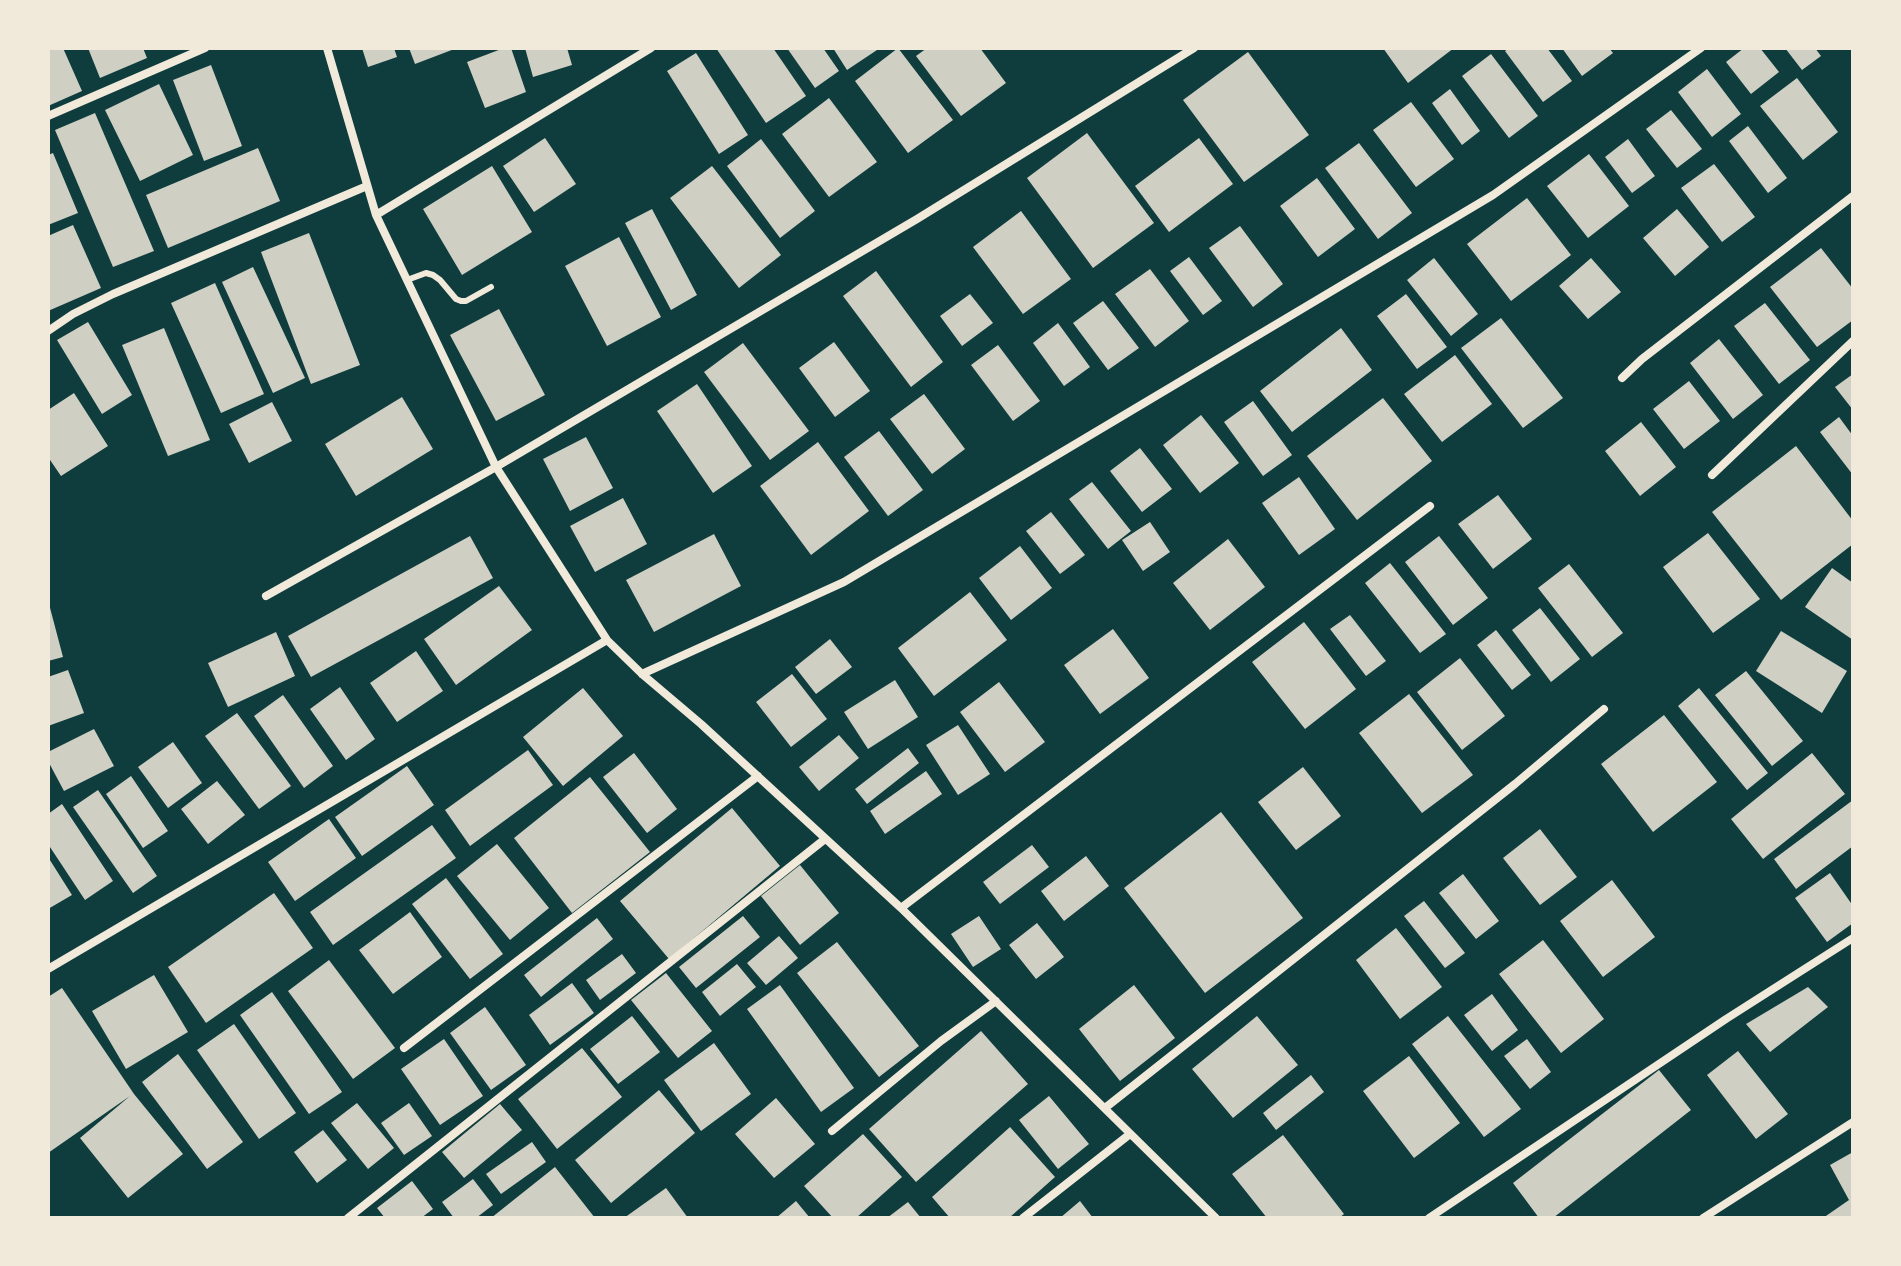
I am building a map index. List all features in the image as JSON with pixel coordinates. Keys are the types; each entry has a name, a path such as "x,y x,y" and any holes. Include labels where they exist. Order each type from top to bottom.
{"street":[{"path":"48,116 205,48"},
{"path":"327,48 376,215 496,467 607,640 901,908 1216,1218"},
{"path":"376,215 651,48"},
{"path":"266,596 496,467 917,219 1194,48"},
{"path":"642,674 844,582 1493,195 1701,48"},
{"path":"48,331 73,314 113,294 367,186"},
{"path":"1622,378 1642,359 1853,196"},
{"path":"1712,475 1853,341"},
{"path":"901,908 1430,506"},
{"path":"48,969 607,640"},
{"path":"1105,1108 1515,784 1604,709"},
{"path":"404,1048 758,776"},
{"path":"348,1218 825,839"},
{"path":"1429,1218 1853,938"},
{"path":"832,1131 941,1041 996,1001"},
{"path":"1703,1218 1853,1122"},
{"path":"1023,1218 1130,1134"}],"lane":[{"path":"407,280 426,273 433,275 461,301 491,287"}],"building":[{"path":"48,48 63,48 82,91 48,106"},
{"path":"88,48 143,48 147,58 100,78"},
{"path":"362,48 394,48 397,57 368,67"},
{"path":"409,48 457,48 415,64"},
{"path":"511,48 526,92 485,108 467,62"},
{"path":"525,48 567,48 572,65 533,77"},
{"path":"716,48 773,48 806,96 766,123"},
{"path":"787,48 823,48 839,71 815,88"},
{"path":"833,48 880,48 847,70"},
{"path":"898,48 953,120 908,153 855,81"},
{"path":"927,48 980,48 1006,83 961,116 916,56"},
{"path":"1383,48 1454,48 1408,83"},
{"path":"1509,48 1547,48 1572,81 1543,102 1505,51"},
{"path":"1562,48 1609,48 1613,53 1582,76"},
{"path":"1744,48 1760,48 1779,72 1751,94 1726,62"},
{"path":"1785,48 1815,48 1821,56 1802,70"},
{"path":"1248,52 1309,135 1244,182 1183,100"},
{"path":"696,53 748,135 719,154 667,71"},
{"path":"1491,54 1538,116 1509,138 1462,76"},
{"path":"211,65 242,146 204,161 173,80"},
{"path":"1707,69 1741,114 1712,137 1678,92"},
{"path":"1797,78 1838,132 1803,160 1760,106"},
{"path":"159,84 193,155 140,181 105,110"},
{"path":"1450,89 1480,131 1462,145 1432,103"},
{"path":"829,98 877,162 829,197 782,134"},
{"path":"1411,102 1454,159 1416,187 1373,130"},
{"path":"1671,110 1702,149 1677,168 1646,129"},
{"path":"95,113 154,251 113,267 55,130"},
{"path":"1748,126 1787,178 1768,193 1729,141"},
{"path":"1087,133 1154,223 1093,268 1027,178"},
{"path":"545,138 576,184 534,212 503,166"},
{"path":"1199,138 1233,184 1169,232 1135,186"},
{"path":"761,139 815,211 780,238 727,166"},
{"path":"1628,139 1655,176 1632,193 1605,157"},
{"path":"1359,143 1412,213 1378,239 1325,168"},
{"path":"258,148 280,201 168,248 146,195"},
{"path":"53,153 78,213 48,225 48,155"},
{"path":"1589,154 1629,206 1588,238 1547,186"},
{"path":"1714,164 1755,217 1722,242 1681,188"},
{"path":"492,166 532,232 462,275 423,209"},
{"path":"712,166 781,255 739,288 670,198"},
{"path":"1317,178 1355,229 1318,257 1280,206"},
{"path":"1527,198 1571,255 1511,301 1467,244"},
{"path":"652,209 697,295 671,310 625,223"},
{"path":"1677,209 1709,247 1675,276 1643,238"},
{"path":"1021,211 1071,279 1023,314 973,247"},
{"path":"73,225 101,288 48,311 48,236"},
{"path":"1240,226 1283,284 1253,307 1209,248"},
{"path":"309,233 360,365 311,384 261,252"},
{"path":"619,237 661,317 607,346 565,266"},
{"path":"1821,248 1853,289 1853,320 1817,347 1770,287"},
{"path":"1189,257 1222,301 1203,315 1170,271"},
{"path":"1434,258 1478,314 1451,336 1407,280"},
{"path":"1591,258 1621,292 1588,319 1559,286"},
{"path":"253,267 305,378 273,393 222,282"},
{"path":"1150,269 1189,321 1155,347 1115,294"},
{"path":"876,271 943,362 911,387 843,296"},
{"path":"215,283 264,394 221,413 171,303"},
{"path":"970,294 993,323 962,346 940,316"},
{"path":"1406,294 1447,347 1417,369 1377,316"},
{"path":"1103,301 1139,348 1108,370 1073,323"},
{"path":"1765,303 1810,360 1779,384 1734,326"},
{"path":"499,309 545,395 496,421 450,335"},
{"path":"1501,318 1563,398 1523,428 1461,348"},
{"path":"88,322 132,395 102,414 57,340"},
{"path":"1058,323 1090,367 1064,386 1033,343"},
{"path":"164,328 210,440 168,456 122,345"},
{"path":"1341,328 1372,370 1292,432 1260,391"},
{"path":"1719,339 1763,395 1733,419 1690,363"},
{"path":"834,342 870,391 835,417 799,368"},
{"path":"743,343 809,431 770,460 704,372"},
{"path":"998,345 1040,401 1013,421 971,365"},
{"path":"1455,355 1492,404 1442,442 1404,394"},
{"path":"1853,374 1853,410 1835,387"},
{"path":"1689,381 1720,421 1684,449 1653,409"},
{"path":"697,384 752,466 713,493 657,411"},
{"path":"74,393 108,446 61,476 48,457 48,410"},
{"path":"924,394 965,449 932,474 890,419"},
{"path":"402,397 433,449 356,496 325,444"},
{"path":"1383,398 1432,461 1357,520 1307,456"},
{"path":"1253,401 1292,455 1263,476 1224,422"},
{"path":"272,402 292,441 249,463 229,424"},
{"path":"1201,415 1239,463 1200,493 1163,445"},
{"path":"1839,417 1853,436 1853,475 1820,432"},
{"path":"1641,422 1676,467 1640,496 1605,451"},
{"path":"879,431 923,490 888,516 844,457"},
{"path":"586,437 613,488 570,511 543,459"},
{"path":"818,442 869,511 811,555 760,486"},
{"path":"1796,446 1853,521 1853,544 1781,600 1712,512"},
{"path":"1140,448 1172,489 1142,512 1110,471"},
{"path":"1299,477 1335,529 1299,555 1262,503"},
{"path":"1092,482 1131,531 1108,549 1069,499"},
{"path":"1498,495 1532,539 1493,569 1458,524"},
{"path":"623,498 647,544 595,572 570,526"},
{"path":"1051,512 1085,555 1060,574 1026,531"},
{"path":"1150,522 1170,552 1143,571 1122,540"},
{"path":"1708,533 1760,599 1713,633 1663,567"},
{"path":"714,534 741,586 654,632 626,580"},
{"path":"470,536 493,578 311,677 288,636"},
{"path":"1439,536 1488,598 1453,625 1405,562"},
{"path":"1228,539 1265,587 1210,630 1173,583"},
{"path":"1020,546 1052,588 1011,620 979,578"},
{"path":"1390,563 1446,634 1420,653 1365,583"},
{"path":"1569,564 1623,633 1592,657 1538,588"},
{"path":"1832,568 1853,583 1853,640 1805,607"},
{"path":"499,586 532,630 456,685 424,639"},
{"path":"970,592 1007,640 934,696 898,648"},
{"path":"48,605 63,657 48,661"},
{"path":"1540,608 1580,659 1551,682 1512,630"},
{"path":"1350,615 1386,661 1366,676 1330,629"},
{"path":"1304,622 1356,689 1305,729 1252,662"},
{"path":"1113,629 1149,678 1100,714 1064,665"},
{"path":"1496,630 1531,675 1512,690 1477,645"},
{"path":"1781,631 1847,671 1822,713 1756,671"},
{"path":"276,632 295,676 228,707 208,663"},
{"path":"830,639 852,667 816,694 795,667"},
{"path":"416,651 443,691 397,722 370,683"},
{"path":"1460,658 1505,716 1462,750 1417,692"},
{"path":"68,670 84,713 48,726 48,677"},
{"path":"1746,671 1803,741 1772,766 1715,695"},
{"path":"792,674 827,719 791,747 756,702"},
{"path":"895,680 918,717 868,749 844,712"},
{"path":"999,682 1045,742 1005,772 960,712"},
{"path":"340,687 375,739 346,760 310,709"},
{"path":"583,688 623,736 563,786 523,737"},
{"path":"1699,688 1768,773 1747,790 1678,706"},
{"path":"1409,694 1473,775 1422,813 1359,733"},
{"path":"283,695 333,766 304,788 254,716"},
{"path":"237,713 291,786 259,809 205,736"},
{"path":"1664,715 1717,782 1653,832 1601,764"},
{"path":"958,725 990,774 958,795 926,745"},
{"path":"94,729 114,766 64,791 48,761 48,752"},
{"path":"839,735 859,758 819,791 799,767"},
{"path":"173,742 202,783 168,808 138,767"},
{"path":"908,748 919,763 867,804 855,789"},
{"path":"528,750 553,785 470,846 445,810"},
{"path":"634,753 677,809 647,833 603,777"},
{"path":"1812,753 1845,794 1763,859 1731,819"},
{"path":"407,766 434,805 362,856 335,817"},
{"path":"1303,767 1341,816 1296,850 1258,802"},
{"path":"926,771 942,794 885,834 870,811"},
{"path":"131,776 168,831 143,848 106,794"},
{"path":"590,777 650,852 572,913 514,838"},
{"path":"217,781 245,815 208,844 181,809"},
{"path":"98,790 157,876 133,893 73,807"},
{"path":"1853,800 1853,846 1796,889 1774,859"},
{"path":"62,804 113,881 85,900 48,844 48,814"},
{"path":"732,808 780,866 669,959 620,901"},
{"path":"1221,812 1303,918 1205,993 1124,888"},
{"path":"329,819 356,858 295,901 268,862"},
{"path":"432,825 456,858 333,945 310,912"},
{"path":"1540,829 1577,877 1540,905 1503,858"},
{"path":"497,844 549,908 510,940 457,876"},
{"path":"1032,845 1049,867 1000,904 983,882"},
{"path":"1086,856 1109,886 1064,921 1041,891"},
{"path":"48,857 72,895 48,909"},
{"path":"800,865 839,913 800,945 761,896"},
{"path":"1830,873 1853,906 1853,923 1827,942 1795,898"},
{"path":"1463,874 1499,921 1476,939 1439,893"},
{"path":"446,878 503,954 470,979 412,904"},
{"path":"1612,880 1655,937 1603,977 1560,921"},
{"path":"274,893 313,948 206,1023 168,967"},
{"path":"1424,901 1465,953 1445,968 1404,916"},
{"path":"410,912 442,957 393,994 359,950"},
{"path":"743,916 760,937 696,988 679,967"},
{"path":"979,916 1001,949 973,967 951,934"},
{"path":"597,918 613,939 541,997 524,975"},
{"path":"1037,923 1064,957 1036,979 1009,945"},
{"path":"1396,928 1442,987 1400,1019 1356,960"},
{"path":"779,936 798,958 766,985 747,963"},
{"path":"1543,940 1604,1019 1561,1053 1499,974"},
{"path":"837,942 919,1046 879,1077 797,973"},
{"path":"622,954 636,973 600,1000 586,980"},
{"path":"329,960 395,1048 353,1079 288,991"},
{"path":"737,964 756,987 720,1016 702,992"},
{"path":"666,973 712,1031 678,1058 631,1000"},
{"path":"154,975 188,1032 126,1069 92,1011"},
{"path":"572,983 594,1013 550,1045 529,1015"},
{"path":"780,985 854,1088 821,1112 747,1009"},
{"path":"1134,985 1175,1038 1120,1081 1079,1029"},
{"path":"1808,987 1828,1007 1770,1052 1746,1024"},
{"path":"62,988 134,1094 183,1154 128,1198 80,1138 130,1096 48,1153 48,997"},
{"path":"272,992 342,1092 309,1114 240,1015"},
{"path":"1492,994 1518,1030 1492,1051 1464,1015"},
{"path":"485,1007 526,1065 491,1090 450,1033"},
{"path":"632,1016 660,1052 618,1084 590,1049"},
{"path":"1257,1016 1298,1065 1233,1118 1192,1069"},
{"path":"1448,1016 1521,1109 1484,1137 1412,1044"},
{"path":"234,1024 296,1113 259,1139 197,1050"},
{"path":"981,1031 1028,1084 916,1182 869,1129"},
{"path":"444,1039 483,1096 440,1125 401,1069"},
{"path":"1527,1039 1551,1072 1530,1089 1504,1056"},
{"path":"714,1043 751,1094 701,1131 664,1080"},
{"path":"582,1048 622,1097 557,1149 518,1099"},
{"path":"1738,1051 1788,1114 1756,1139 1707,1075"},
{"path":"178,1054 243,1142 207,1169 142,1082"},
{"path":"1409,1056 1460,1123 1414,1158 1363,1091"},
{"path":"1659,1070 1691,1110 1553,1218 1539,1218 1513,1183"},
{"path":"1311,1075 1324,1092 1276,1130 1263,1113"},
{"path":"659,1090 695,1133 611,1203 575,1160"},
{"path":"1049,1096 1089,1144 1058,1169 1019,1120"},
{"path":"776,1098 815,1144 774,1178 735,1134"},
{"path":"357,1103 394,1148 368,1169 331,1123"},
{"path":"409,1103 432,1136 404,1155 381,1123"},
{"path":"500,1104 522,1130 464,1178 442,1152"},
{"path":"1010,1127 1055,1177 1009,1218 950,1218 932,1197"},
{"path":"323,1130 347,1160 317,1183 294,1152"},
{"path":"863,1134 902,1177 856,1218 833,1218 804,1186"},
{"path":"1283,1135 1344,1214 1339,1218 1267,1218 1232,1174"},
{"path":"532,1142 546,1162 501,1194 486,1174"},
{"path":"1853,1152 1853,1218 1823,1218 1849,1200 1830,1165"},
{"path":"555,1167 595,1218 491,1218"},
{"path":"473,1179 493,1205 476,1218 454,1218 442,1202"},
{"path":"412,1181 433,1209 421,1218 385,1218 377,1208"},
{"path":"666,1188 688,1218 624,1218"},
{"path":"796,1201 810,1218 776,1218"},
{"path":"1080,1201 1093,1218 1060,1218"},
{"path":"908,1202 921,1218 887,1218"}]}
